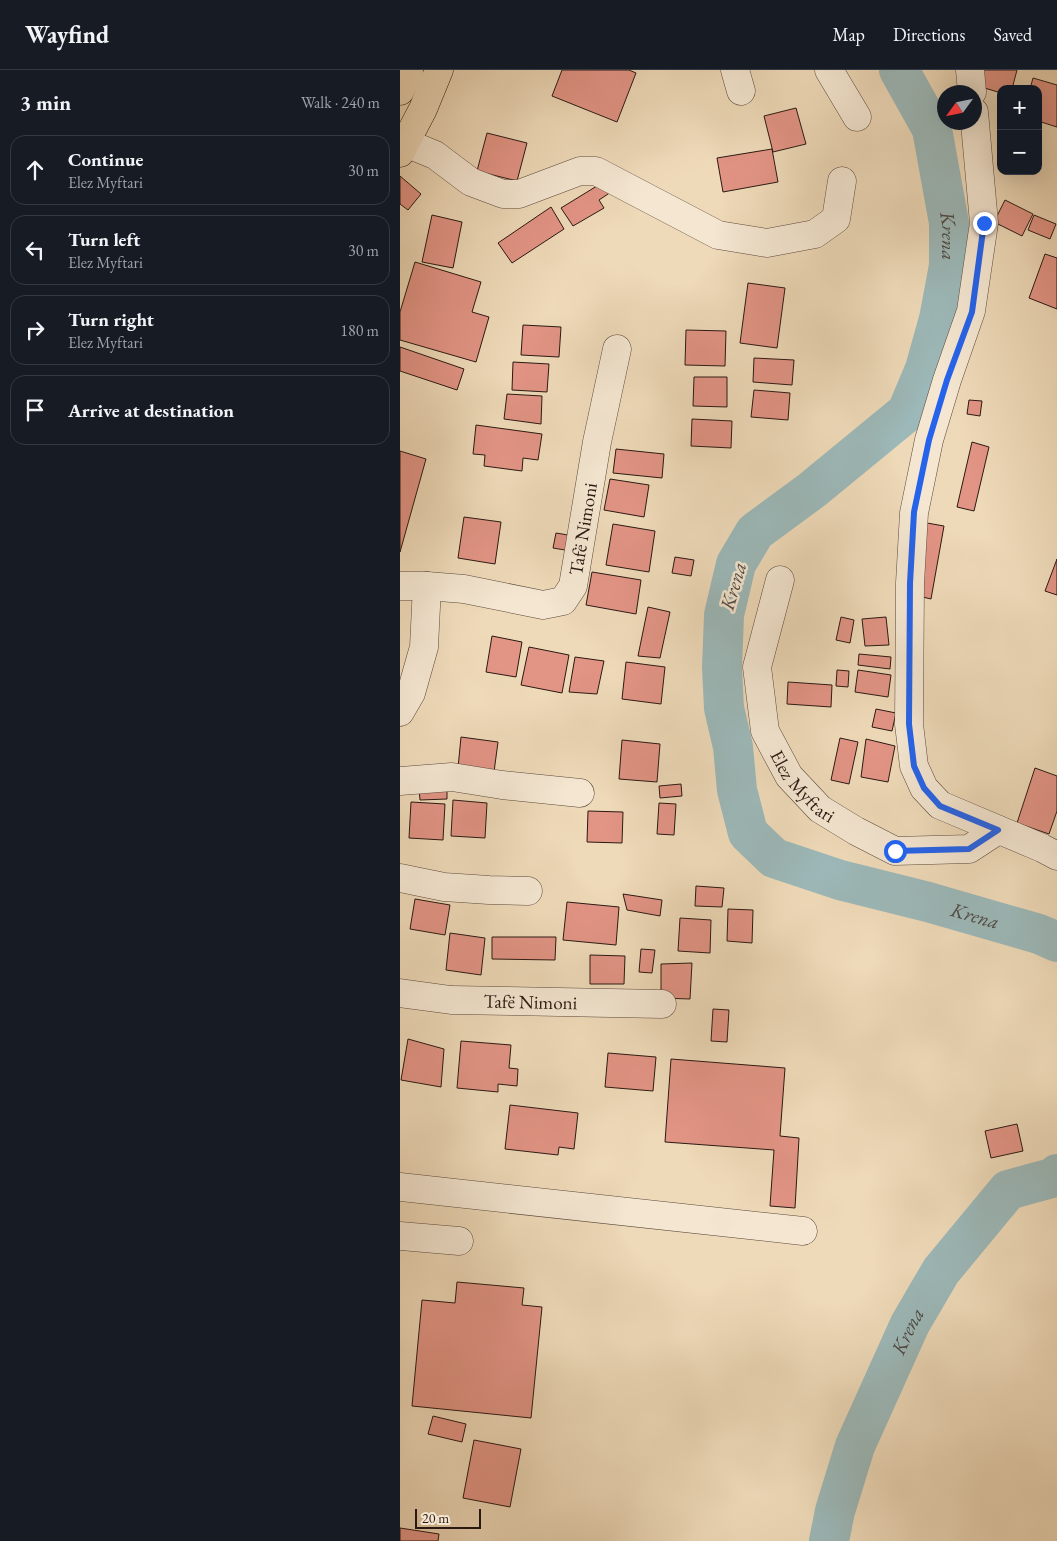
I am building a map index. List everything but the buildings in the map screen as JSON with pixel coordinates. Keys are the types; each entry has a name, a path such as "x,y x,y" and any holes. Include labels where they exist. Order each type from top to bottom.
{"main road":[{"path":"400,91 409,70"},
{"path":"403,148 423,109 439,70"}],"street":[{"path":"829,70 857,117"},
{"path":"970,70 971,85"},
{"path":"976,130 984,223 972,312 947,380 929,440 914,512 910,583 909,724 914,766 924,788 940,806 1057,856"},
{"path":"403,148 435,155 471,182 503,194 519,194 580,171 596,171 718,235 767,243 815,234 836,219 842,180"},
{"name":"Tafë Nimoni","path":"400,586 464,589 544,605 563,601 573,586 597,442 617,349"},
{"name":"Elez Myftari","path":"780,580 757,667 765,731 789,776 820,808 856,831 895,851 969,849 998,830"},
{"path":"400,712 411,693 424,647 427,586"},
{"path":"400,781 452,777 502,786 580,793"},
{"path":"400,878 444,886 528,891"},
{"name":"Tafë Nimoni","path":"400,992 451,1000 662,1004"},
{"path":"400,1187 803,1231"},
{"path":"400,1236 459,1241"}],"waterway":[{"name":"Krena","path":"899,70 932,129 949,223 949,266 939,319 925,369 907,412 812,490 755,532 736,564 724,615 722,668 724,708 733,747 737,790 748,833 774,858 840,880 928,902 1039,934 1057,942"},
{"name":"Krena","path":"829,1541 835,1511 855,1446 910,1324 941,1271 1008,1190 1052,1178 1057,1174"}],"route":[{"path":"895,851 969,849 998,830 940,806 924,788 914,766 909,724 910,583 914,512 929,440 947,380 972,312 984,223"}]}
